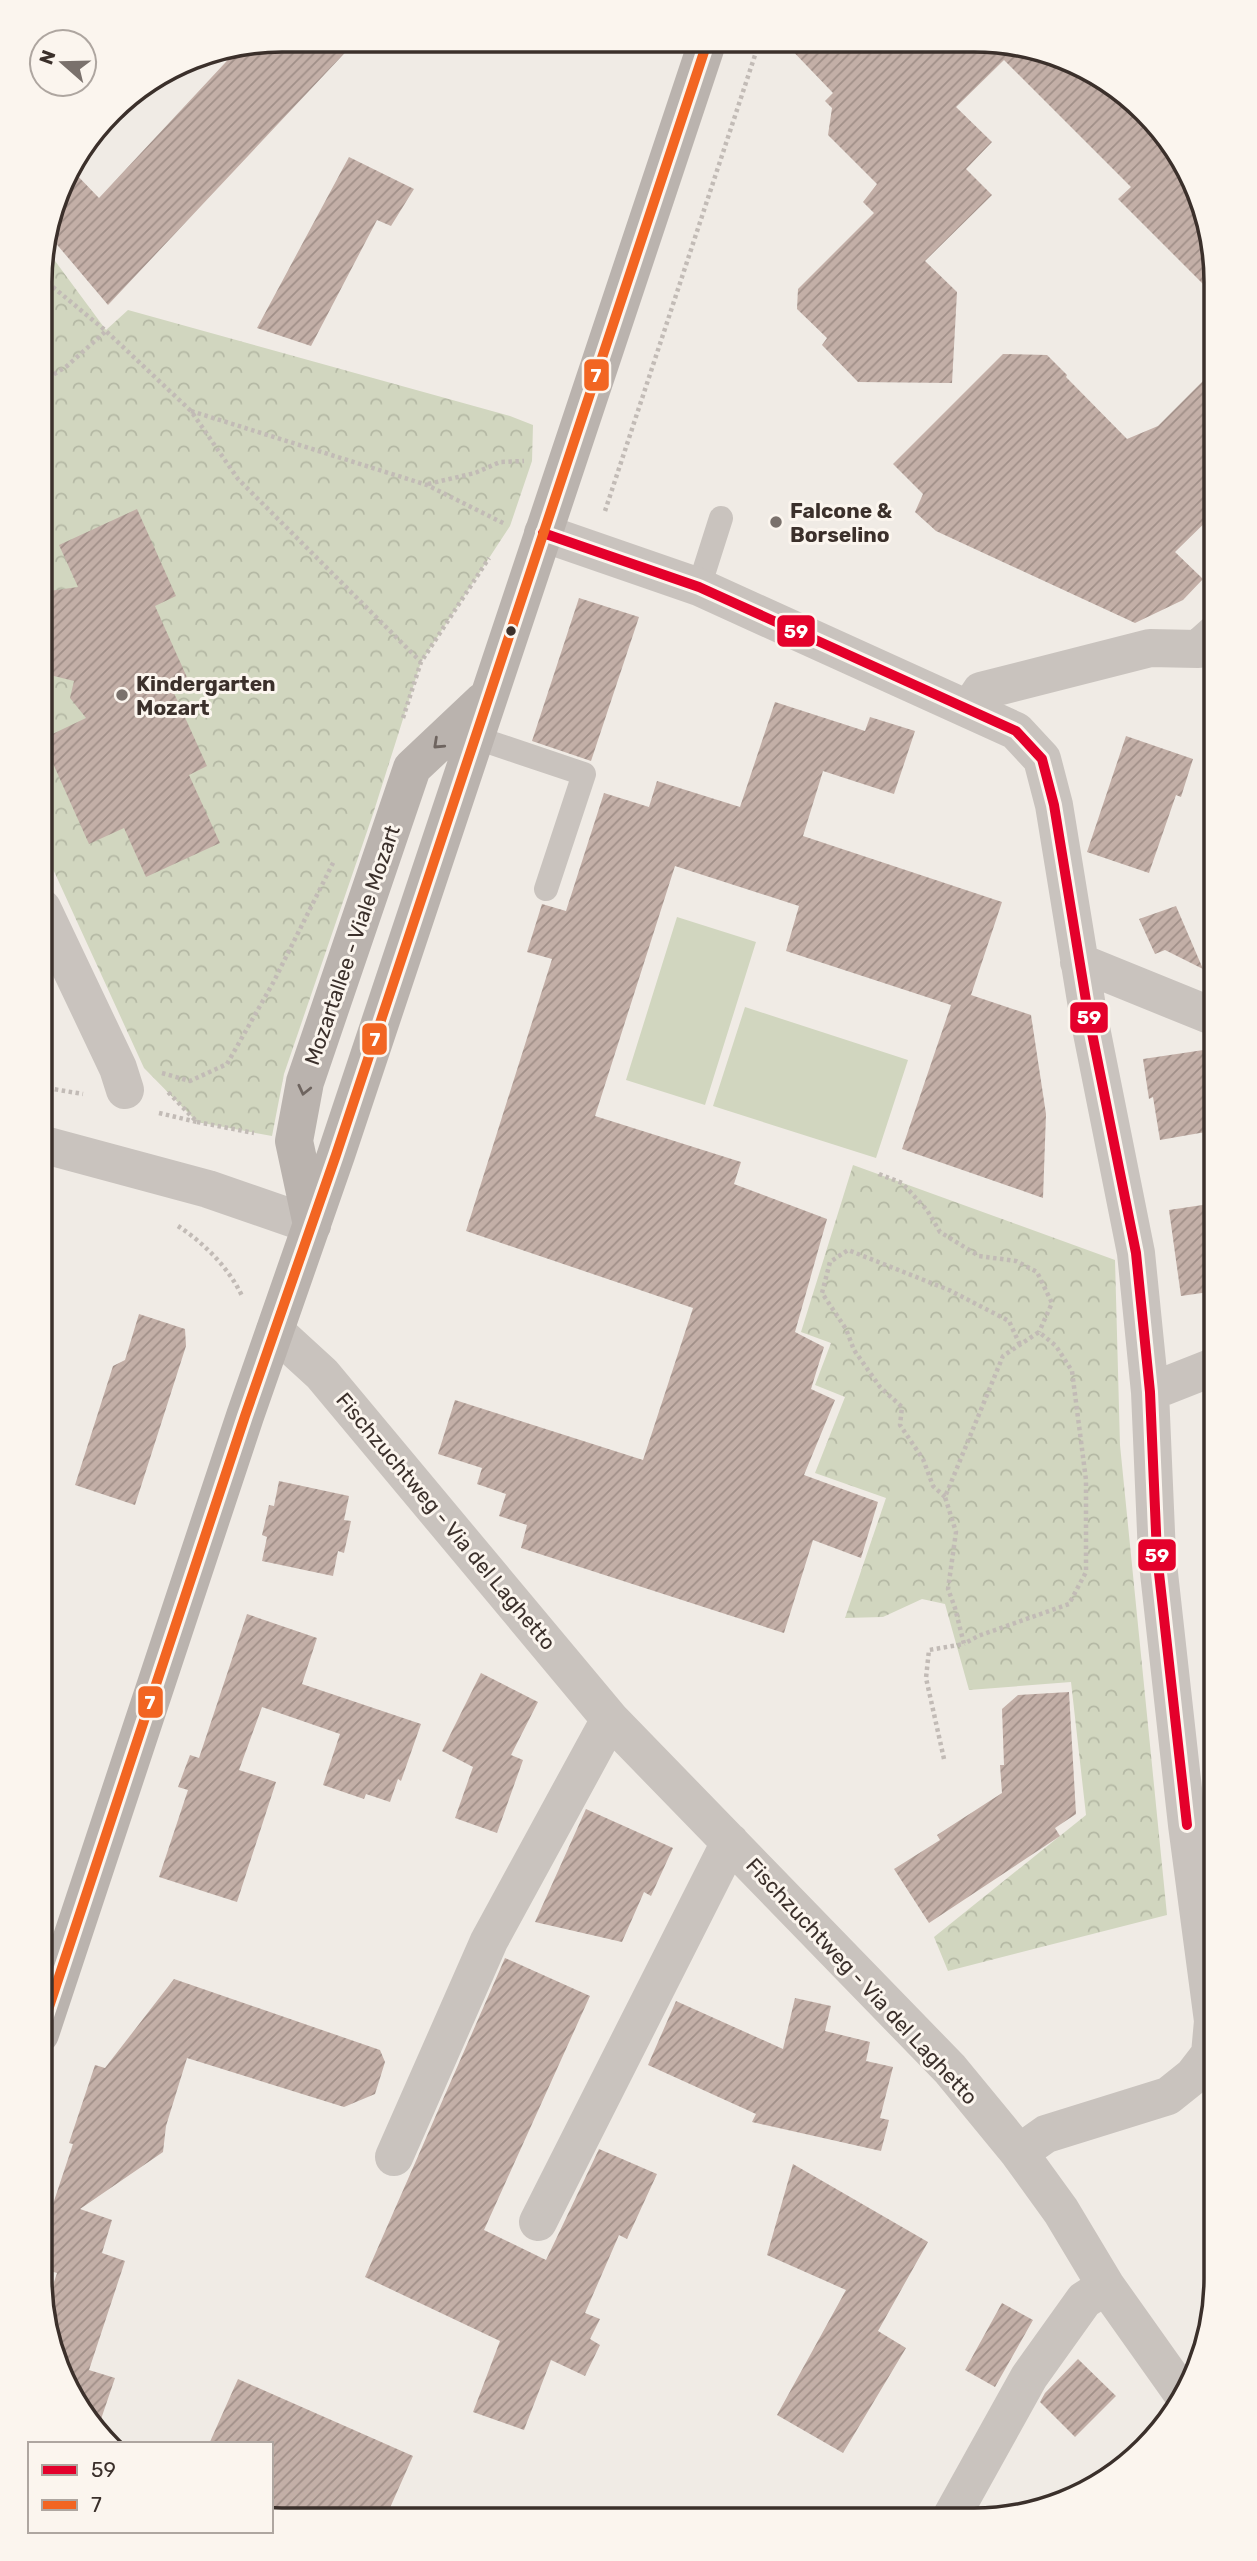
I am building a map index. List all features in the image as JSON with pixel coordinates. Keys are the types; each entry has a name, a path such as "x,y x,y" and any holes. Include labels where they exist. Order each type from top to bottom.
{"street":[{"name":"Mozartallee - Viale Mozart","path":"52,1998 487,697 526,530 704,52"},
{"path":"526,530 699,587 1016,731 1042,759 1054,805 1079,962 1136,1252 1150,1392 1157,1555 1202,1822 1204,1858"},
{"path":"1150,649 1204,617"},
{"path":"969,709 981,691 1150,649 1198,649 1204,644"},
{"name":"Mozartallee - Viale Mozart","path":"312,1225 293,1141 305,1082 412,768 487,697"},
{"path":"53,930 118,1068 140,1080"},
{"path":"1079,962 1204,1013"},
{"path":"53,1147 208,1189 312,1225"},
{"name":"Fischzuchtweg - Via del Laghetto","path":"275,1331 322,1374 610,1718 950,2069 1019,2153 1070,2223 1106,2286 1177,2387"},
{"path":"1150,1392 1204,1371"},
{"path":"394,2157 489,1941 610,1718"},
{"name":"Fischzuchtweg - Via del Laghetto","path":"538,2222 730,1842"},
{"path":"1019,2153 1046,2134 1168,2096 1193,2077 1204,2062"},
{"path":"956,2508 1029,2377 1084,2300 1106,2286"}],"lane":[{"path":"699,587 721,518"},
{"path":"474,737 584,774 546,889"}],"path":[{"path":"603,517 756,52"},
{"path":"53,287 106,331 191,411 238,479 421,662"},
{"path":"53,375 106,331"},
{"path":"191,411 427,485 526,530"},
{"path":"427,485 475,473 500,462 532,461"},
{"path":"140,1080 190,1081 227,1064 273,983 339,853"},
{"path":"879,1174 902,1183 928,1210 940,1232 959,1244 979,1256 1016,1261 1037,1272 1052,1303 1039,1332 1003,1356 945,1497"},
{"path":"175,1224 197,1238 234,1281 244,1301"},
{"path":"964,1644 948,1589 956,1532 945,1497 933,1486 923,1459 900,1424 902,1407 880,1387 860,1359 846,1329 822,1293 830,1262 848,1250 949,1290 1009,1321 1020,1345"},
{"path":"944,1759 926,1678 929,1650 964,1644 978,1636 1069,1604 1086,1572 1086,1480 1072,1371 1056,1346 1039,1332"}],"green space":[{"path":"54,259 106,330 128,310 510,416 533,425 532,461 510,526 421,662 373,814 284,1074 272,1136 197,1122 144,1068 53,868"},
{"path":"677,917 756,942 705,1105 626,1080"},
{"path":"745,1007 908,1060 876,1158 713,1106"},
{"path":"853,1165 1115,1260 1120,1445 1167,1915 948,1971 934,1937 1086,1815 1071,1682 969,1690 945,1604 922,1599 883,1617 845,1618 886,1498 815,1473 845,1397 815,1385 831,1343 801,1332"}],"building":[{"path":"283,52 346,52 108,305 56,243 60,223 78,177 99,198 229,59"},
{"path":"794,52 1004,54 1048,65 1076,76 1102,91 1126,110 1166,155 1181,181 1197,223 1203,253 1204,285 1118,199 1131,187 1004,60 956,107 992,142 966,169 992,195 925,261 957,292 952,383 858,382 822,345 827,338 797,309 798,289 874,213 863,202 877,184 828,135 832,108 825,101 833,93"},
{"path":"349,157 414,189 391,226 377,220 311,346 257,328"},
{"path":"1003,354 1047,355 1127,439 1158,426 1204,380 1204,524 1175,552 1203,579 1183,600 1135,623 936,531 915,512 923,494 893,464"},
{"name":"Kindergarten Mozart","path":"137,509 176,596 155,606 190,684 173,691 207,766 189,775 220,843 146,877 124,828 89,844 53,763 53,734 86,718 70,698 74,681 53,676 53,590 78,587 59,545"},
{"path":"579,598 639,617 591,761 532,741"},
{"path":"775,702 865,731 870,717 915,731 894,794 823,771 803,836 1002,902 971,995 1031,1015 1046,1114 1043,1198 902,1149 951,1005 786,951 799,906 675,866 595,1116 741,1162 734,1184 827,1219 795,1332 824,1347 811,1389 835,1400 804,1475 878,1502 861,1558 813,1540 784,1633 521,1548 527,1525 499,1516 506,1494 477,1484 482,1468 438,1454 455,1400 643,1460 693,1308 466,1231 552,959 527,952 542,904 566,911 604,793 649,807 657,781 740,807"},
{"path":"1126,736 1193,759 1181,797 1176,795 1149,873 1087,852"},
{"path":"1176,906 1203,969 1165,950 1155,954 1139,919"},
{"path":"1204,1050 1204,1132 1160,1140 1153,1097 1149,1099 1143,1059"},
{"path":"1204,1205 1204,1293 1181,1296 1169,1210"},
{"path":"139,1314 185,1329 186,1346 135,1505 75,1485 113,1366 125,1360"},
{"path":"279,1481 349,1496 344,1520 351,1521 344,1553 338,1551 333,1576 262,1561 267,1537 262,1535 269,1505 274,1506"},
{"path":"247,1614 317,1638 302,1684 421,1724 401,1781 398,1779 390,1802 366,1794 364,1799 323,1785 340,1734 262,1707 239,1770 276,1782 237,1902 159,1877 188,1790 178,1787 190,1755 199,1758"},
{"path":"481,1673 538,1702 511,1755 523,1760 497,1833 455,1818 473,1767 442,1751"},
{"path":"1069,1692 1076,1814 1055,1828 1060,1836 929,1923 894,1869 940,1840 937,1835 1002,1793 1002,1709 1018,1695"},
{"path":"586,1809 673,1848 651,1896 644,1892 622,1942 535,1922"},
{"path":"505,1958 590,1996 484,2230 546,2260 599,2149 657,2174 627,2239 619,2235 585,2313 600,2319 590,2339 600,2345 585,2376 551,2360 524,2430 473,2412 500,2341 365,2277"},
{"path":"174,1979 380,2050 385,2062 375,2094 344,2107 187,2058 166,2126 163,2152 80,2209 112,2220 102,2253 125,2261 89,2370 115,2378 101,2419 76,2380 57,2323 53,2286 57,2273 52,2272 52,2207 73,2144 69,2143 95,2065 105,2068"},
{"path":"795,1998 831,2006 825,2031 870,2042 866,2061 893,2067 880,2118 889,2120 881,2151 752,2122 756,2114 648,2065 676,2001 783,2049"},
{"path":"793,2164 928,2242 878,2331 906,2348 843,2453 777,2415 846,2290 767,2255"},
{"path":"1002,2303 1033,2320 995,2387 965,2370"},
{"path":"1078,2359 1116,2396 1075,2437 1040,2402 1045,2393"},
{"path":"238,2379 413,2456 390,2508 275,2508 273,2442 210,2442"}],"transit line":[{"name":"7","path":"52,1997 704,52"},
{"name":"59","path":"543,533 699,587 1016,731 1042,759 1054,805 1088,1013 1136,1253 1150,1392 1157,1555 1187,1825"}],"place":[{"name":"Falcone & Borselino","path":"776,522"},
{"name":"Kindergarten Mozart","path":"122,695"}]}
